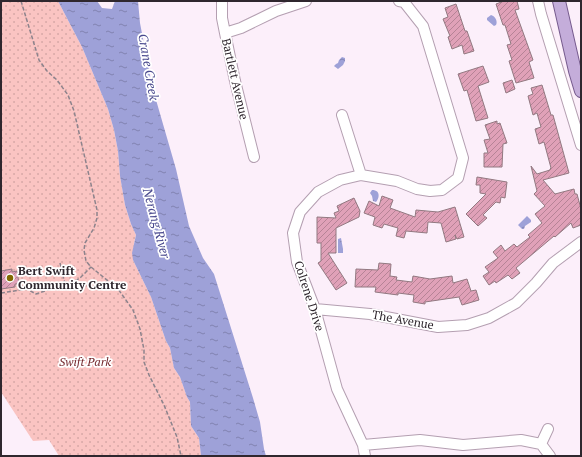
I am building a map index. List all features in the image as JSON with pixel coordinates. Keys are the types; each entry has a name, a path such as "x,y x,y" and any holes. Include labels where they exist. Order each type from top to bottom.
{"main road":[{"path":"559,1 581,91"}],"street":[{"name":"Bartlett Avenue","path":"222,1 222,18 225,33 254,157"},
{"path":"225,33 241,28 276,11 306,1"},
{"name":"Colrene Drive","path":"365,456 363,446 337,389 315,309 297,262 293,233 300,212 318,192 340,180 361,175 397,181 417,189 430,192 442,190 458,178 463,158 423,26 404,2 399,1"},
{"path":"538,1 581,145"},
{"path":"342,115 361,175"},
{"name":"The Avenue","path":"315,309 370,314 438,327 467,325 490,318 516,303 553,263 581,242"},
{"path":"540,444 548,429"},
{"path":"363,446 420,440 463,445 521,440 540,444 550,456"}],"path":[{"path":"21,1 39,60 47,71 57,80 68,96 74,110 97,210 96,223 85,242 84,250 86,261 91,267 109,280 118,289 133,310 140,329 144,350 144,362 177,437 181,456"},
{"path":"60,263 65,284"},
{"path":"1,293 27,289 36,294 77,280 91,267"}],"green space":[{"name":"Swift Park","path":"1,1 58,1 82,47 108,109 114,130 125,205 136,235 133,260 151,297 166,341 170,348 174,368 180,377 190,402 191,426 199,438 201,456 59,456 49,440 33,441 1,392"}],"water":[{"name":"Nerang River","path":"58,1 97,1 102,8 112,9 115,1 138,1 140,23 152,86 176,169 189,226 203,258 214,274 260,422 266,456 201,456 199,438 191,426 190,402 180,377 174,368 170,348 166,341 151,297 133,260 132,253 136,235 125,205 120,176 118,151 108,109 82,47"},
{"path":"491,15 496,19 497,23 494,26 487,20 487,18"},
{"path":"342,57 345,58 345,61 338,69 334,66"},
{"path":"372,190 378,192 376,202 373,201 370,193"},
{"path":"527,216 531,222 525,226 524,229 522,229 518,225"},
{"path":"341,238 343,253 338,253 338,239"}],"building":[{"path":"504,1 517,1 519,9 515,10 533,60 529,62 534,78 516,83 509,61 512,60 507,45 511,44 496,4"},
{"path":"456,4 465,31 467,31 474,51 464,54 462,45 452,49 448,37 450,36 443,19 448,17 445,8"},
{"path":"483,66 489,82 478,86 488,118 476,121 467,90 464,91 458,74"},
{"path":"512,80 515,89 506,93 503,83"},
{"path":"542,85 551,115 553,115 569,173 543,180 555,194 574,189 581,209 581,225 573,228 571,223 555,237 554,236 516,268 520,273 512,279 508,275 496,283 495,281 489,285 483,276 489,272 485,267 498,258 493,252 501,245 505,251 514,244 517,247 530,237 528,235 542,223 535,214 545,206 534,194 537,191 531,166 537,174 550,170 551,168 544,142 539,144 535,129 541,127 537,113 533,115 528,96 533,94 531,88"},
{"path":"497,121 497,124 500,123 507,143 503,144 502,167 484,167 484,153 488,153 484,140 490,139 485,125"},
{"path":"477,177 507,182 505,198 501,197 500,203 496,202 483,215 487,218 478,226 466,214 486,194 480,193 480,185 476,185"},
{"path":"382,196 393,200 390,208 415,217 416,210 438,212 455,207 464,237 457,239 455,235 456,239 446,242 441,223 428,222 427,233 406,231 404,238 396,236 398,228 384,224 382,228 373,225 375,217 364,213 369,201 379,206"},
{"path":"354,198 360,211 359,217 336,228 336,253 328,253 347,283 336,290 318,263 321,261 321,243 317,243 317,217 336,218 334,213 339,211 337,206"},
{"path":"379,263 391,264 390,276 397,277 396,280 412,282 413,276 430,279 452,276 453,283 467,279 471,291 476,290 479,300 462,305 459,297 425,302 425,304 413,302 414,295 398,293 398,295 375,292 376,287 355,287 356,269 378,270"},
{"name":"Bert Swift Community Centre","path":"12,269 12,272 17,271 19,284 15,284 15,287 1,289 1,271"}],"place":[{"name":"Bert Swift Community Centre","path":"10,278"}],"water label":[{"name":"Crane Creek","path":"149,67"}]}
